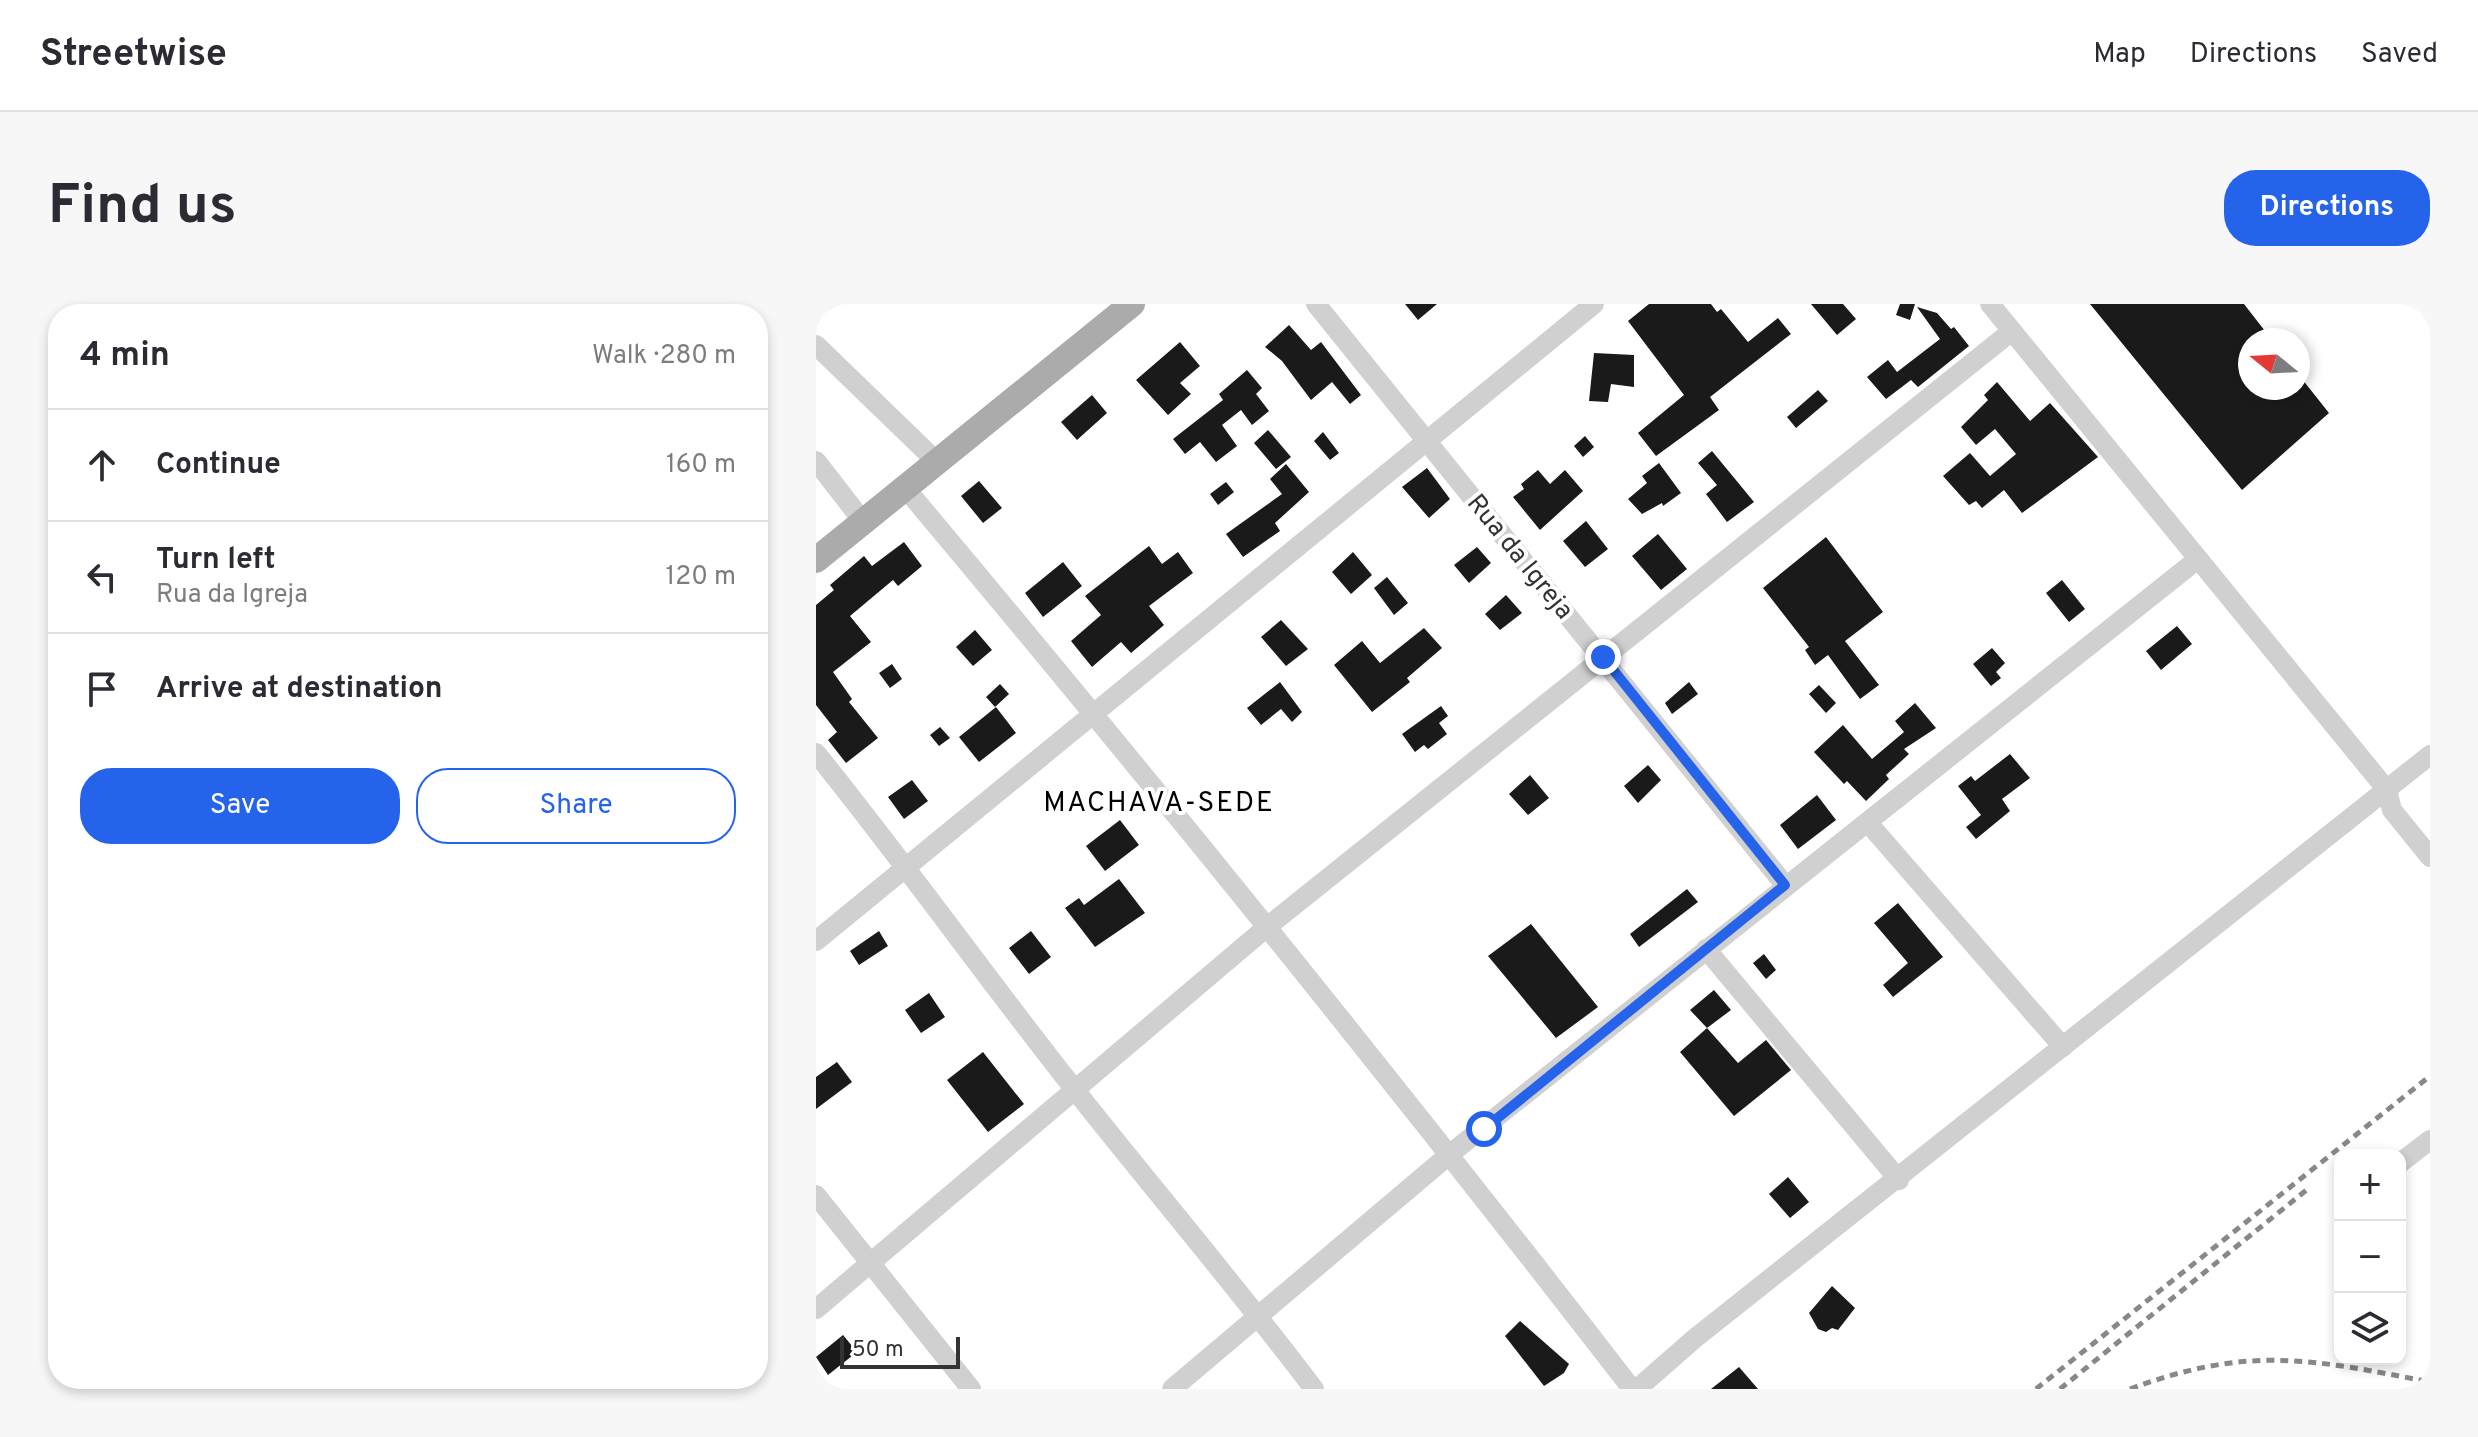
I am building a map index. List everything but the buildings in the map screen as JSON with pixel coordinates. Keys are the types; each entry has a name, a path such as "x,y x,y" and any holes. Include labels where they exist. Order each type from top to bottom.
{"main road":[{"path":"816,560 865,524 1132,304"}],"street":[{"name":"Rua da Igreja","path":"1316,304 1785,885"},
{"path":"816,941 1594,304"},
{"path":"1990,304 2387,790 2392,810 2430,857"},
{"path":"816,1309 870,1266 1073,1088 1267,927 2012,331"},
{"path":"816,345 937,462"},
{"path":"816,461 865,524"},
{"path":"906,489 1095,714 1635,1389 2430,755"},
{"path":"1172,1389 1450,1154 1785,885 1869,824 2198,559"},
{"path":"816,753 907,865 1073,1088 1258,1315 1314,1389"},
{"path":"1869,824 2063,1047"},
{"path":"1706,949 1899,1180"},
{"path":"2406,1158 2430,1140"},
{"path":"816,1195 971,1389"}],"railway":[{"path":"2036,1389 2430,1076"},
{"path":"2060,1389 2309,1188"},
{"path":"2130,1389 2210,1366 2280,1360 2350,1367 2430,1382"}],"district":[{"name":"MACHAVA-SEDE","path":"1159,801"}],"route":[{"path":"1484,1129 1785,885 1603,657"}]}
